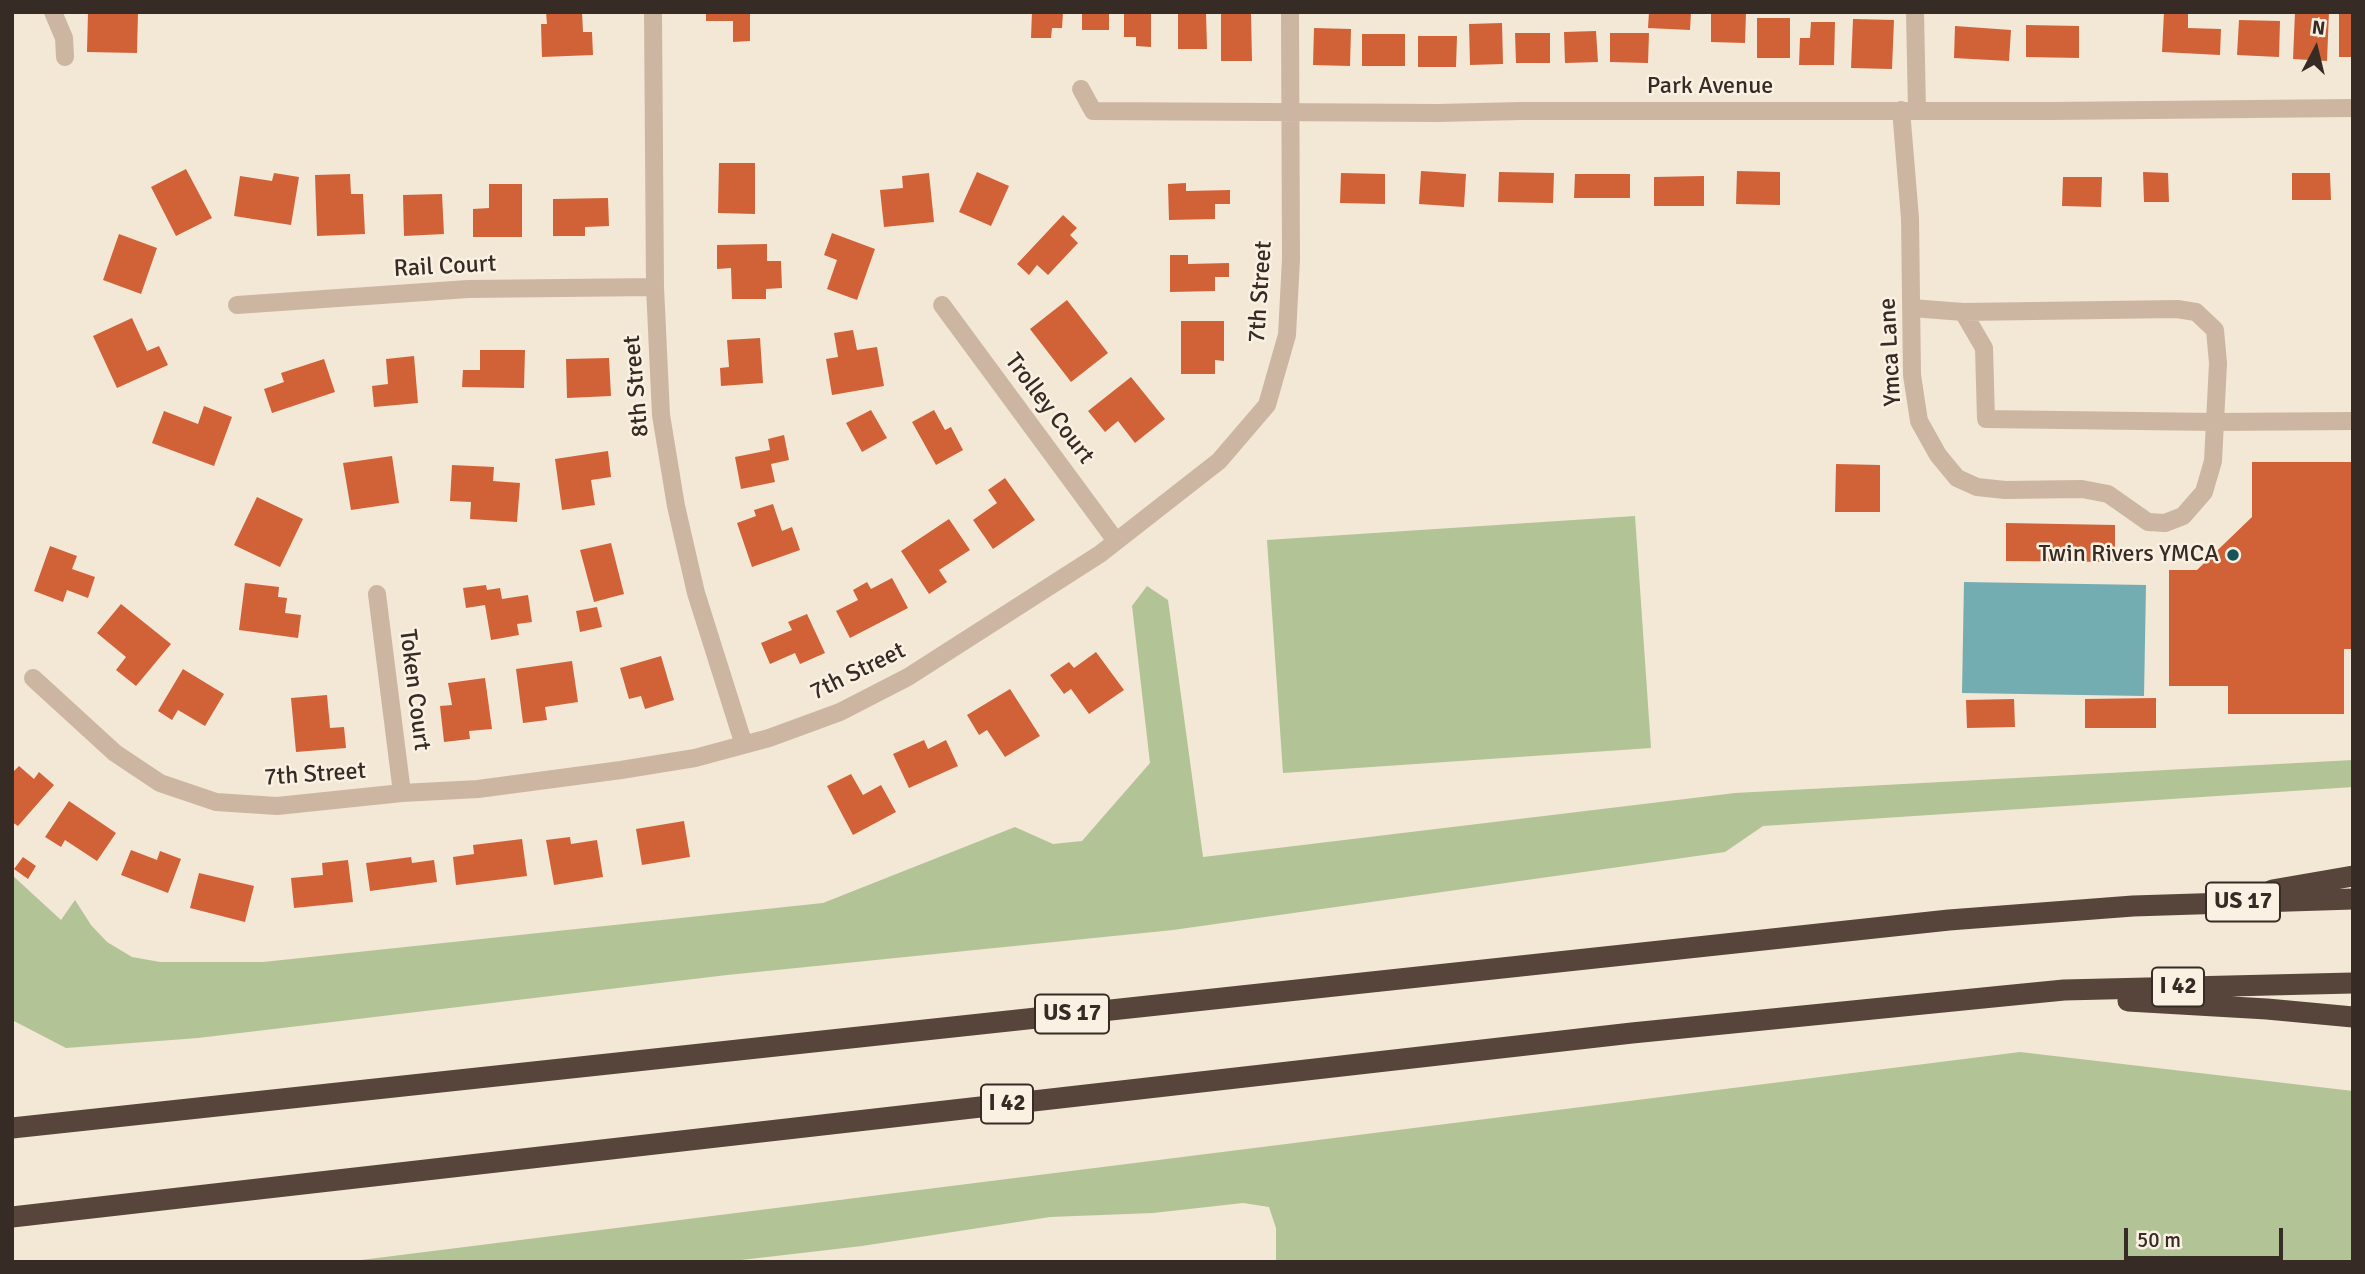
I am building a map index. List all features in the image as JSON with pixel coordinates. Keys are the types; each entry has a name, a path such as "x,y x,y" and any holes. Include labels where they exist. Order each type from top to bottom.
{"highway":[{"path":"2206,903 2353,876"},
{"name":"US 17","path":"12,1128 1907,924 2119,907 2353,900"},
{"name":"I 42","path":"12,1217 1632,1033 2064,989 2353,983"},
{"path":"2003,996 2148,1002 2353,1017"}],"street":[{"path":"53,12 64,38 65,57"},
{"name":"8th Street","path":"653,12 655,287 662,415 676,506 696,593 744,745"},
{"name":"7th Street","path":"33,678 115,753 160,783 216,802 278,806 402,793 478,789 695,758 769,738 841,712 908,677 972,638 1116,541 1219,461 1267,405 1287,335 1291,260 1290,12"},
{"name":"Ymca Lane","path":"1912,308 1963,312 2178,309 2196,312 2215,330 2218,363 2213,461 2204,492 2183,516 2165,523 2148,522 2108,494 2082,489 2005,490 1977,487 1957,478 1938,455 1919,421 1912,375 1909,110 1915,12"},
{"name":"Park Avenue","path":"1081,89 1093,111 1292,113 2353,108"},
{"name":"Rail Court","path":"237,305 468,289 655,287"},
{"name":"Trolley Court","path":"942,305 1116,541"},
{"path":"1963,312 1984,348 1986,419 2353,421"},
{"name":"Token Court","path":"377,594 402,793"}],"green space":[{"path":"1635,516 1651,748 1283,773 1267,540"},
{"path":"1147,586 1168,600 1203,857 1735,793 2353,760 2353,787 1763,826 1725,852 1173,930 727,975 198,1038 66,1048 12,1020 12,875 61,920 75,900 91,925 107,942 132,957 160,962 263,962 823,903 1015,827 1053,844 1082,841 1150,763 1132,606"},
{"path":"2020,1052 2353,1091 2353,1262 1276,1262 1276,1228 1269,1207 1243,1203 1153,1213 1050,1217 862,1246 724,1262 345,1262"}],"water":[{"path":"1964,582 2146,585 2144,696 1962,693"}],"building":[{"path":"88,12 138,12 137,53 87,52"},
{"path":"546,12 582,12 583,32 592,32 593,55 542,57 541,24 547,24"},
{"path":"706,12 750,12 750,41 733,42 733,21 706,21"},
{"path":"1032,12 1063,12 1062,28 1052,28 1051,38 1031,38"},
{"path":"1082,12 1109,12 1109,30 1082,30"},
{"path":"1124,12 1151,12 1151,47 1136,46 1136,37 1124,37"},
{"path":"1178,12 1206,12 1207,49 1178,49"},
{"path":"1649,12 1691,12 1690,30 1648,28"},
{"path":"1711,12 1746,12 1745,43 1711,42"},
{"path":"2164,12 2188,12 2188,28 2221,29 2220,55 2162,52"},
{"path":"2295,12 2329,12 2327,61 2293,59"},
{"path":"1221,14 1251,14 1252,61 1221,61"},
{"path":"2339,14 2353,14 2353,57 2339,57"},
{"path":"1757,18 1790,18 1790,58 1757,58"},
{"path":"1853,19 1894,20 1892,69 1851,68"},
{"path":"2239,20 2280,21 2279,57 2237,55"},
{"path":"1811,22 1835,22 1834,65 1799,65 1800,38 1810,38"},
{"path":"1502,23 1503,64 1470,65 1469,24"},
{"path":"2026,25 2079,26 2079,58 2026,57"},
{"path":"1955,26 2011,30 2009,61 1954,58"},
{"path":"1314,28 1351,29 1350,66 1313,65"},
{"path":"1596,31 1598,62 1565,63 1564,32"},
{"path":"1515,33 1550,33 1550,63 1516,63"},
{"path":"1610,33 1649,33 1648,63 1610,62"},
{"path":"1362,34 1405,34 1405,66 1362,66"},
{"path":"1418,36 1457,36 1456,67 1418,67"},
{"path":"719,163 755,163 755,214 718,213"},
{"path":"186,169 212,218 176,236 151,187"},
{"path":"1421,171 1466,174 1464,207 1419,204"},
{"path":"1737,171 1780,172 1780,205 1736,204"},
{"path":"977,172 1009,186 991,226 959,212"},
{"path":"1499,172 1554,173 1553,203 1498,202"},
{"path":"2143,172 2168,173 2169,202 2144,202"},
{"path":"274,173 299,177 291,225 234,216 240,176 272,181"},
{"path":"929,173 934,222 884,227 880,190 903,188 902,176"},
{"path":"1341,173 1385,174 1385,204 1340,203"},
{"path":"2292,173 2330,173 2331,200 2292,200"},
{"path":"350,174 351,194 363,194 365,234 317,236 315,175"},
{"path":"1575,174 1630,174 1630,198 1574,198"},
{"path":"1704,176 1704,206 1654,206 1654,177"},
{"path":"2063,177 2102,177 2101,207 2062,206"},
{"path":"1186,183 1186,191 1230,190 1230,204 1215,204 1215,219 1169,220 1168,184"},
{"path":"489,184 522,184 522,237 473,237 473,209 489,208"},
{"path":"442,194 444,234 404,236 403,195"},
{"path":"608,198 609,226 585,227 585,236 553,236 553,199"},
{"path":"1063,215 1077,228 1070,235 1078,243 1048,275 1037,265 1029,275 1017,264"},
{"path":"832,233 875,249 857,300 827,289 837,260 824,255"},
{"path":"119,234 157,248 141,294 103,280"},
{"path":"767,244 767,261 781,261 782,288 766,289 766,299 732,299 731,268 717,269 717,245"},
{"path":"1170,255 1188,255 1188,264 1229,263 1229,277 1215,277 1215,291 1170,292"},
{"path":"1067,300 1108,353 1071,382 1030,329"},
{"path":"132,318 147,351 159,346 168,365 117,388 93,336"},
{"path":"1181,321 1224,321 1224,361 1215,360 1215,374 1181,374"},
{"path":"853,330 857,350 877,347 884,386 832,395 826,359 838,357 834,333"},
{"path":"760,338 763,383 721,386 720,368 729,367 727,340"},
{"path":"480,350 525,350 524,388 462,387 463,370 480,370"},
{"path":"414,356 418,403 374,407 372,386 388,384 386,359"},
{"path":"609,358 611,396 567,398 566,359"},
{"path":"324,359 335,392 272,413 264,389 284,382 281,373"},
{"path":"1131,377 1165,419 1135,443 1118,421 1105,432 1088,411"},
{"path":"204,406 232,417 214,466 152,443 164,411 198,424"},
{"path":"871,410 887,438 862,452 846,423"},
{"path":"934,410 945,430 951,427 963,450 936,465 912,422"},
{"path":"784,435 789,460 771,464 775,482 741,489 735,457 770,450 768,439"},
{"path":"608,451 611,477 591,480 595,505 562,510 555,459"},
{"path":"392,456 399,503 351,510 343,463"},
{"path":"2252,462 2353,462 2353,649 2344,649 2344,714 2228,714 2228,686 2169,686 2169,570 2197,570 2252,517"},
{"path":"1836,464 1880,465 1880,512 1835,512"},
{"path":"452,465 494,467 493,481 520,483 517,522 470,519 471,502 450,501"},
{"path":"1005,478 1035,520 993,549 973,520 997,503 988,490"},
{"path":"257,497 303,519 280,567 234,545"},
{"path":"773,504 782,531 792,527 800,550 752,567 737,523 756,516 754,510"},
{"path":"949,519 970,550 939,570 947,582 929,594 901,551"},
{"path":"2006,523 2115,525 2115,562 2006,561"},
{"path":"611,543 624,594 594,602 580,550"},
{"path":"50,546 77,556 72,569 95,577 88,598 67,590 63,602 34,591"},
{"path":"892,578 908,608 850,638 836,611 858,600 853,590 867,582 871,589"},
{"path":"245,583 279,587 278,597 287,598 285,613 301,615 298,638 239,630"},
{"path":"486,585 487,590 500,588 502,599 528,595 532,622 517,624 519,635 491,640 485,605 466,608 463,588"},
{"path":"121,604 171,644 136,686 116,670 126,657 97,633"},
{"path":"597,607 602,627 580,632 576,611"},
{"path":"807,614 825,653 800,664 795,653 770,664 761,643 792,630 788,622"},
{"path":"1096,652 1124,690 1089,714 1071,689 1064,694 1050,675 1069,662 1074,668"},
{"path":"661,656 674,700 645,709 641,696 629,699 620,668"},
{"path":"572,661 578,702 545,707 547,720 523,723 516,669"},
{"path":"183,669 224,694 205,726 178,710 172,720 158,711"},
{"path":"485,678 492,729 469,731 470,739 444,742 440,706 452,705 448,683"},
{"path":"1010,689 1040,736 1005,757 987,730 979,735 967,715"},
{"path":"327,695 330,728 344,727 346,748 296,752 291,698"},
{"path":"2156,698 2156,728 2085,728 2085,699"},
{"path":"2014,699 2015,727 1967,728 1966,700"},
{"path":"924,740 928,749 946,740 958,766 909,788 893,754"},
{"path":"19,766 34,779 39,772 54,785 18,826 12,822 12,773"},
{"path":"851,774 863,795 881,785 896,812 853,835 827,786"},
{"path":"69,801 116,833 97,861 65,840 61,847 45,837"},
{"path":"684,821 690,857 642,865 636,829"},
{"path":"570,837 571,844 597,840 603,877 554,885 546,840"},
{"path":"522,839 527,876 456,885 453,857 474,854 473,845"},
{"path":"131,850 157,860 160,851 181,859 168,893 121,875"},
{"path":"23,857 36,866 28,879 14,869"},
{"path":"411,857 412,863 434,860 437,882 370,891 366,863"},
{"path":"348,860 353,902 294,908 291,878 323,875 322,863"},
{"path":"199,873 254,886 245,922 190,908"}],"place":[{"name":"Twin Rivers YMCA","path":"2233,555"}]}
